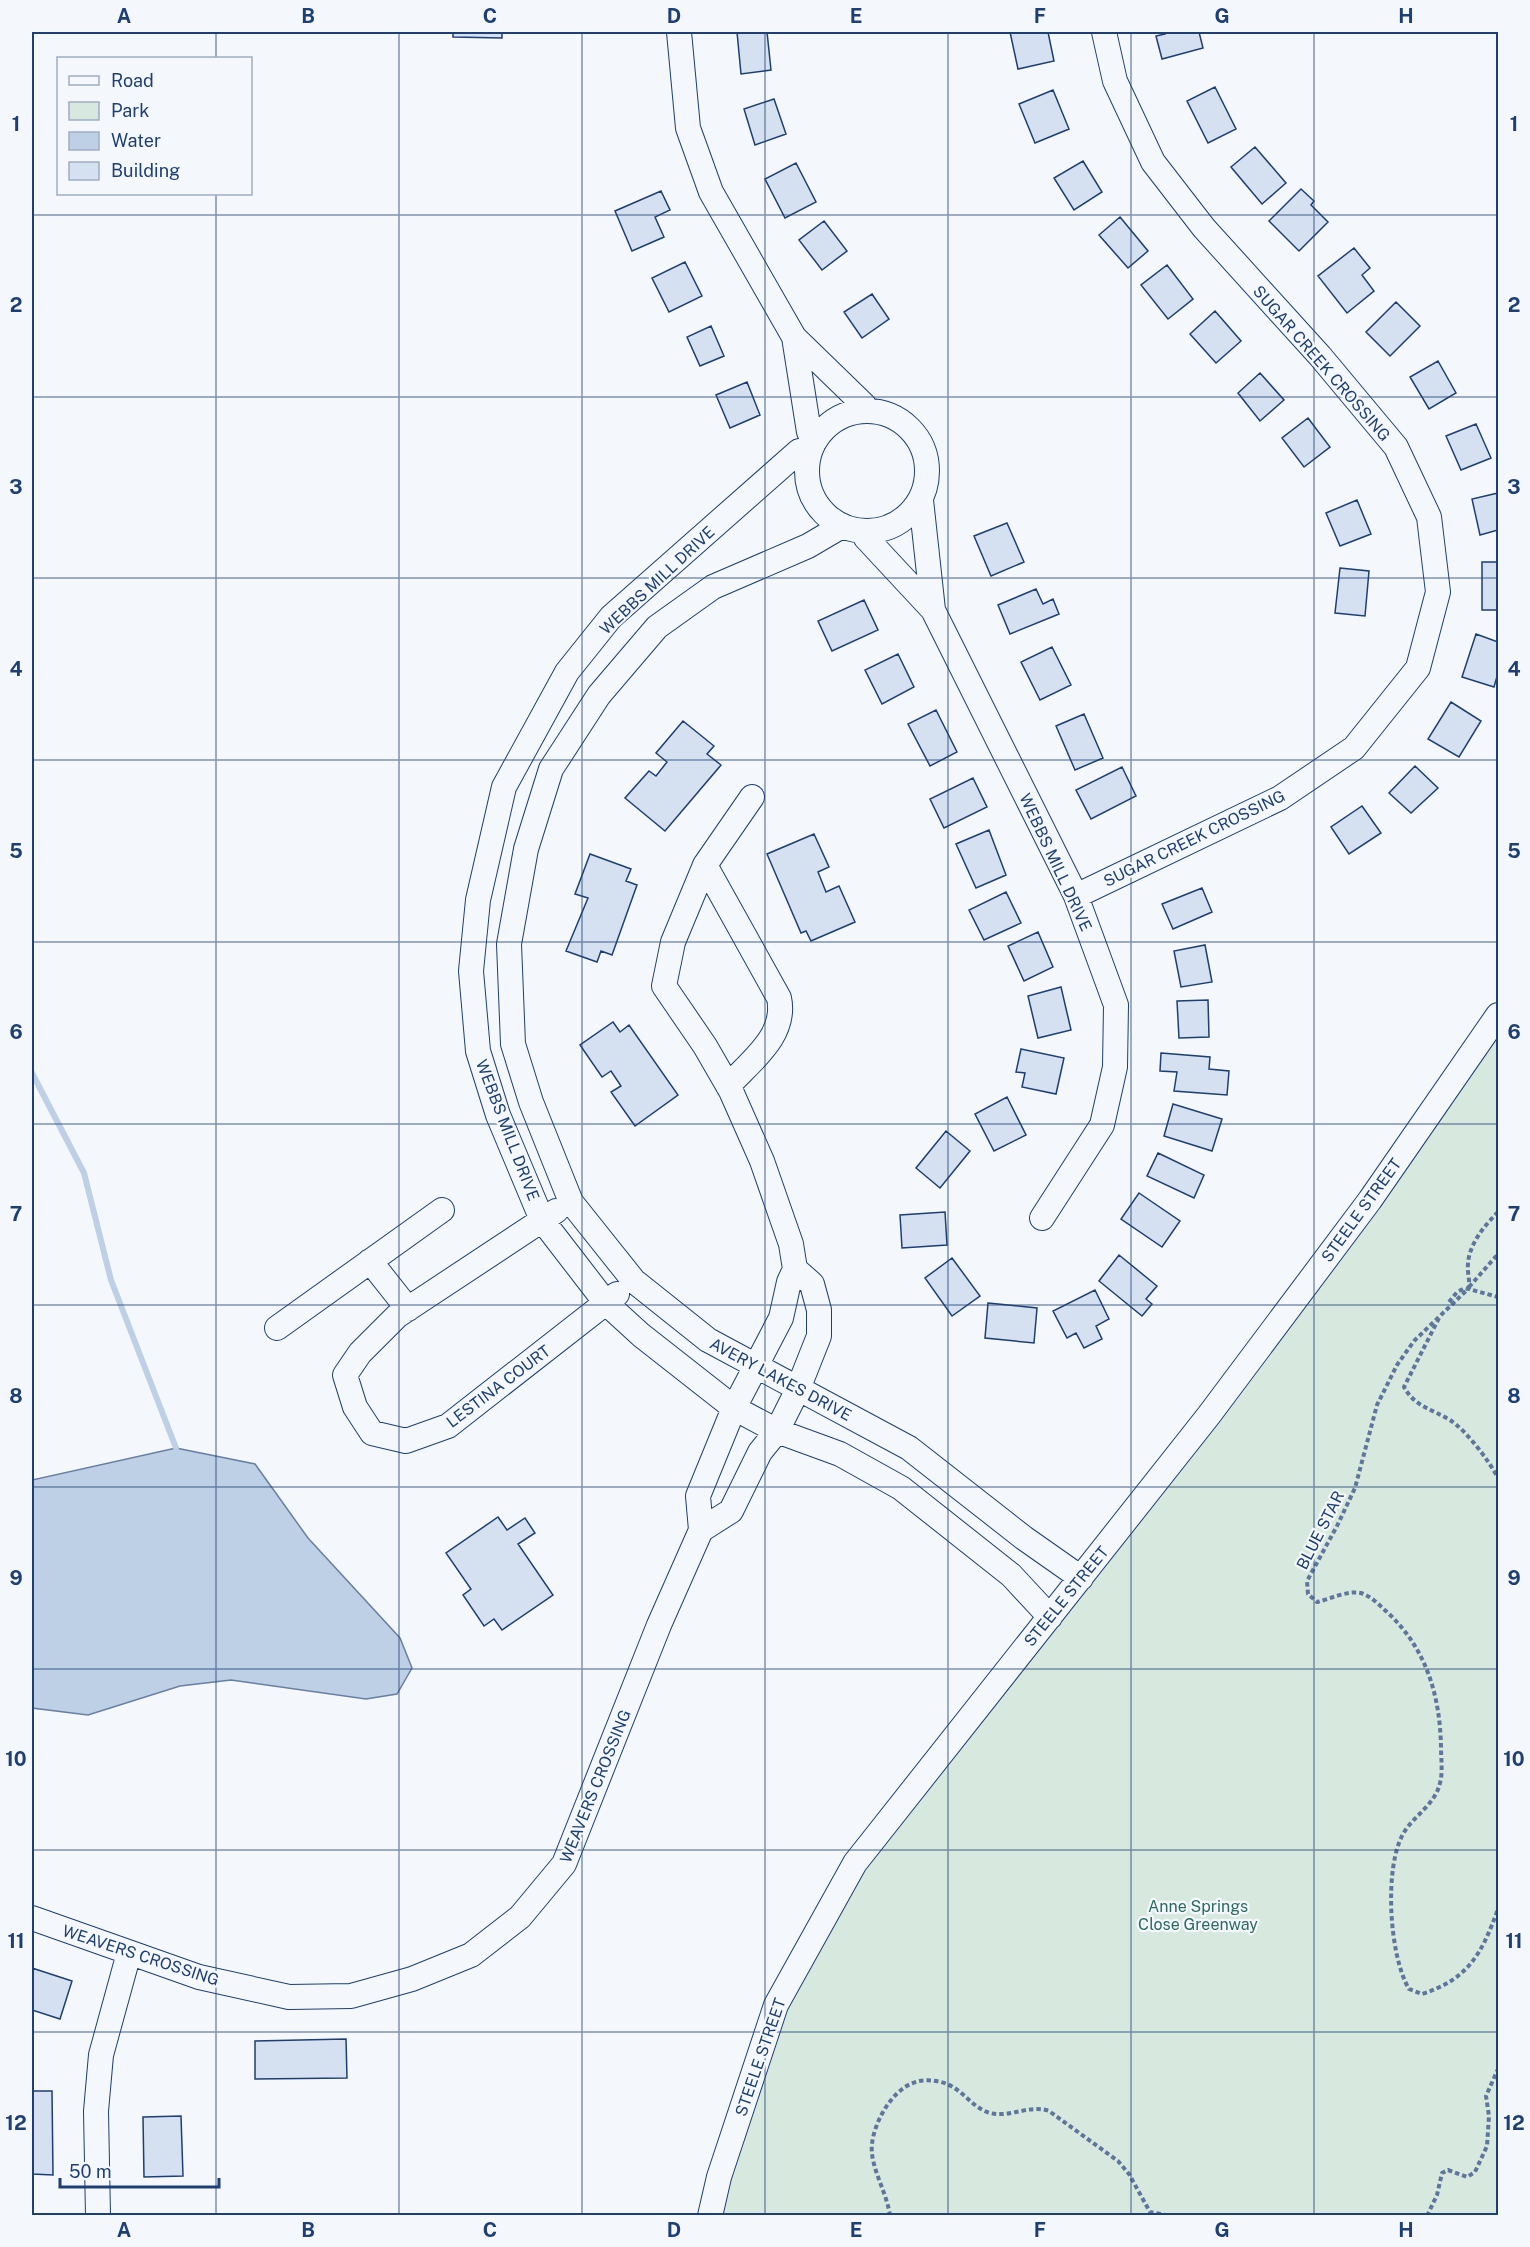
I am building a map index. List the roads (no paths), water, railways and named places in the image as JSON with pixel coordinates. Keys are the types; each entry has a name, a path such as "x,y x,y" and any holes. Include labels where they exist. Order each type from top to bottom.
{"street":[{"path":"679,32 688,128 711,192 794,337 864,405 867,411"},
{"name":"SUGAR CREEK CROSSING","path":"1076,896 1280,798 1354,748 1418,668 1438,591 1429,517 1396,447 1320,356 1204,228 1153,162 1115,81 1104,32"},
{"path":"794,337 813,445"},
{"path":"867,411 892,415 909,427 921,444 927,472 921,500 909,515 893,526 874,531 852,528 822,512 812,497 806,477 813,445 831,422 850,412 867,411"},
{"name":"WEBBS MILL DRIVE","path":"542,1220 498,1115 478,1052 471,971 478,900 504,787 567,672 611,617 800,451 813,445"},
{"name":"WEBBS MILL DRIVE","path":"921,500 933,610"},
{"name":"WEBBS MILL DRIVE","path":"852,528 866,538 933,610 1076,896 1116,1005 1115,1067 1102,1125 1042,1218"},
{"name":"AVERY LAKES DRIVE","path":"852,528 713,587 657,627 599,695 551,769 526,849 509,944 513,1044 531,1102 571,1202 634,1281 708,1340 909,1448 1024,1538 1081,1578"},
{"path":"701,1530 731,1511 760,1452 777,1431 798,1389 819,1336 819,1310 812,1284 795,1269 791,1244 762,1161 728,1086 664,986 673,942 705,865 752,797"},
{"path":"705,865 779,998 782,1013 775,1035 728,1086"},
{"path":"474,944 509,944"},
{"name":"STEELE STREET","path":"710,2216 719,2177 776,2005 855,1863 1209,1415 1370,1200 1498,1015"},
{"name":"LESTINA COURT","path":"571,1202 408,1309 360,1353 345,1375 356,1407 372,1433 406,1441 448,1426 606,1303"},
{"path":"277,1328 442,1210"},
{"path":"542,1220 606,1303 641,1335 734,1408 777,1431 840,1454 901,1488 1011,1575 1050,1617"},
{"path":"370,1261 408,1309"},
{"name":"WEAVERS CROSSING","path":"32,1918 199,1977 289,1997 351,1996 412,1979 471,1955 520,1917 564,1864 659,1625 701,1530 698,1496 734,1408 758,1367 782,1318 789,1282 795,1269"},
{"path":"606,1303 634,1281"},
{"path":"98,2216 96,2111 101,2055 129,1953"}],"water":[{"path":"176,1448 255,1464 308,1538 400,1638 412,1668 397,1694 366,1699 231,1680 180,1686 88,1715 32,1708 32,1480"}],"waterway":[{"path":"32,1073 84,1173 111,1280 176,1448"}],"park label":[{"name":"Anne Springs Close Greenway","path":"1198,1915"}]}
